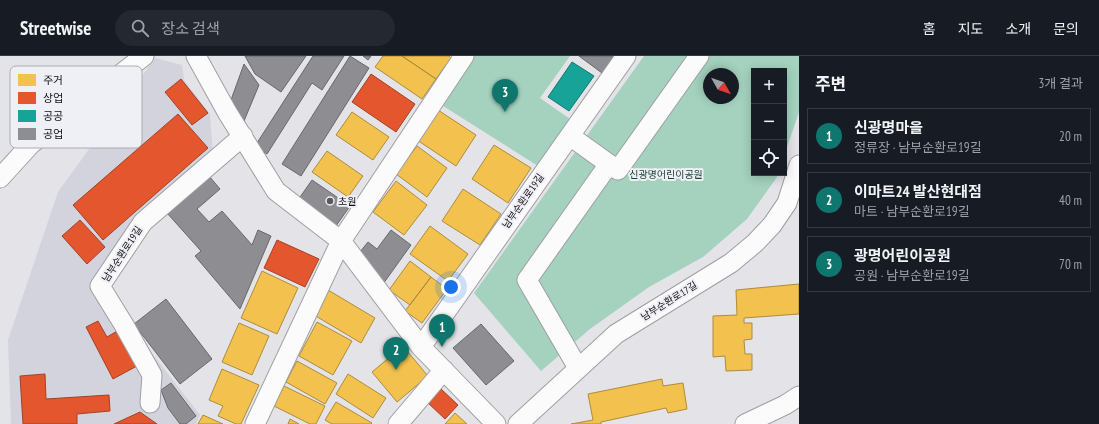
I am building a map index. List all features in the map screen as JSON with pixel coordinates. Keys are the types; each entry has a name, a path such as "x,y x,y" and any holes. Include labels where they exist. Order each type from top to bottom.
{"street":[{"path":"131,66 144,56"},
{"path":"196,56 227,112 276,191 341,241 421,347 496,424"},
{"path":"254,424 341,241 464,56"},
{"name":"남부순환로19길","path":"421,347 626,56"},
{"path":"570,136 618,170 699,56"},
{"name":"남부순환로19길","path":"150,403 152,375 100,286 143,222 243,136"},
{"path":"0,178 28,148"},
{"path":"578,368 527,280 609,164"},
{"name":"남부순환로17길","path":"518,424 616,334 731,263 755,243 772,225 787,203 799,165"},
{"path":"398,424 444,370"},
{"path":"745,424 785,405 799,396"}],"shaded area":[{"path":"155,58 182,65 184,80 210,114 213,156 98,284 200,415 196,424 11,424 8,340 58,192 90,148 142,148 142,76"}],"green space":[{"path":"473,56 570,56 540,98 570,119 538,166 440,104"},
{"name":"신광명어린이공원","path":"644,56 799,56 799,112 787,147 787,68 751,68 751,176 777,176 747,219 703,257 649,287 590,329 541,371 474,293"}],"building: 주거":[{"path":"383,56 402,56 436,79 422,99 375,67"},
{"path":"402,56 449,56 451,58 436,79"},
{"path":"438,110 476,135 456,166 417,140"},
{"path":"352,112 389,137 373,160 336,135"},
{"path":"494,145 531,168 508,203 472,179"},
{"path":"417,146 447,168 427,197 396,174"},
{"path":"327,151 363,176 348,197 312,172"},
{"path":"396,181 427,205 404,235 373,212"},
{"path":"463,189 501,214 480,245 442,221"},
{"path":"430,226 468,254 448,281 410,254"},
{"path":"410,261 431,277 410,305 389,290"},
{"path":"262,271 298,288 277,334 241,318"},
{"path":"431,277 447,289 422,323 405,311"},
{"path":"799,284 799,314 744,318 744,323 752,323 752,339 744,340 745,354 752,354 752,370 726,371 725,356 713,357 713,316 737,315 736,290"},
{"path":"328,290 375,318 361,343 314,315"},
{"path":"317,322 352,341 333,375 299,356"},
{"path":"239,323 269,336 252,375 222,362"},
{"path":"403,346 428,376 397,402 372,372"},
{"path":"297,361 337,383 325,404 286,382"},
{"path":"222,369 259,385 241,424 236,424 218,416 223,406 209,400"},
{"path":"348,374 386,398 373,418 336,394"},
{"path":"662,379 663,386 683,383 687,409 668,413 666,408 601,422 601,424 571,424 593,420 588,394"},
{"path":"284,386 325,406 316,424 310,424 274,406"},
{"path":"336,402 372,423 332,424 325,420"},
{"path":"455,413 467,424 445,424"},
{"path":"203,415 223,424 198,424"},
{"path":"290,419 299,424 288,424"}],"building: 상업":[{"path":"371,74 415,104 396,132 352,102"},
{"path":"181,79 208,113 192,125 165,92"},
{"path":"178,114 208,148 103,240 73,205 139,148 142,148 142,145"},
{"path":"80,220 105,247 87,264 62,236"},
{"path":"277,240 319,259 305,287 264,268"},
{"path":"98,321 107,337 119,330 137,366 113,379 86,327"},
{"path":"45,374 46,399 109,395 110,411 77,414 77,424 23,424 20,376"},
{"path":"440,388 458,405 445,419 427,402"},
{"path":"140,412 157,424 114,424"}],"building: 공공":[{"path":"572,62 594,76 569,111 548,97"}],"building: 공업":[{"path":"245,56 306,56 281,92 255,74"},
{"path":"313,56 344,56 322,90 312,83 267,154 255,146"},
{"path":"350,56 369,68 301,176 282,164"},
{"path":"363,56 371,56 368,60"},
{"path":"579,56 614,56 602,73"},
{"path":"244,64 259,85 244,121 231,100"},
{"path":"209,176 220,189 197,209 209,222 222,211 252,245 258,230 271,236 240,309 195,256 201,251 167,213"},
{"path":"312,180 350,206 336,226 298,200"},
{"path":"391,230 411,245 383,284 360,252 368,242 377,249"},
{"path":"166,299 212,359 180,384 134,324"},
{"path":"481,324 514,361 486,385 453,348"},
{"path":"171,383 196,416 186,424 180,424 168,408 161,390"}],"place":[{"name":"광명어린이공원","path":"505,112"},
{"name":"초원","path":"330,201"},
{"name":"신광명마을","path":"442,347"},
{"name":"이마트24 발산현대점","path":"396,370"}]}
